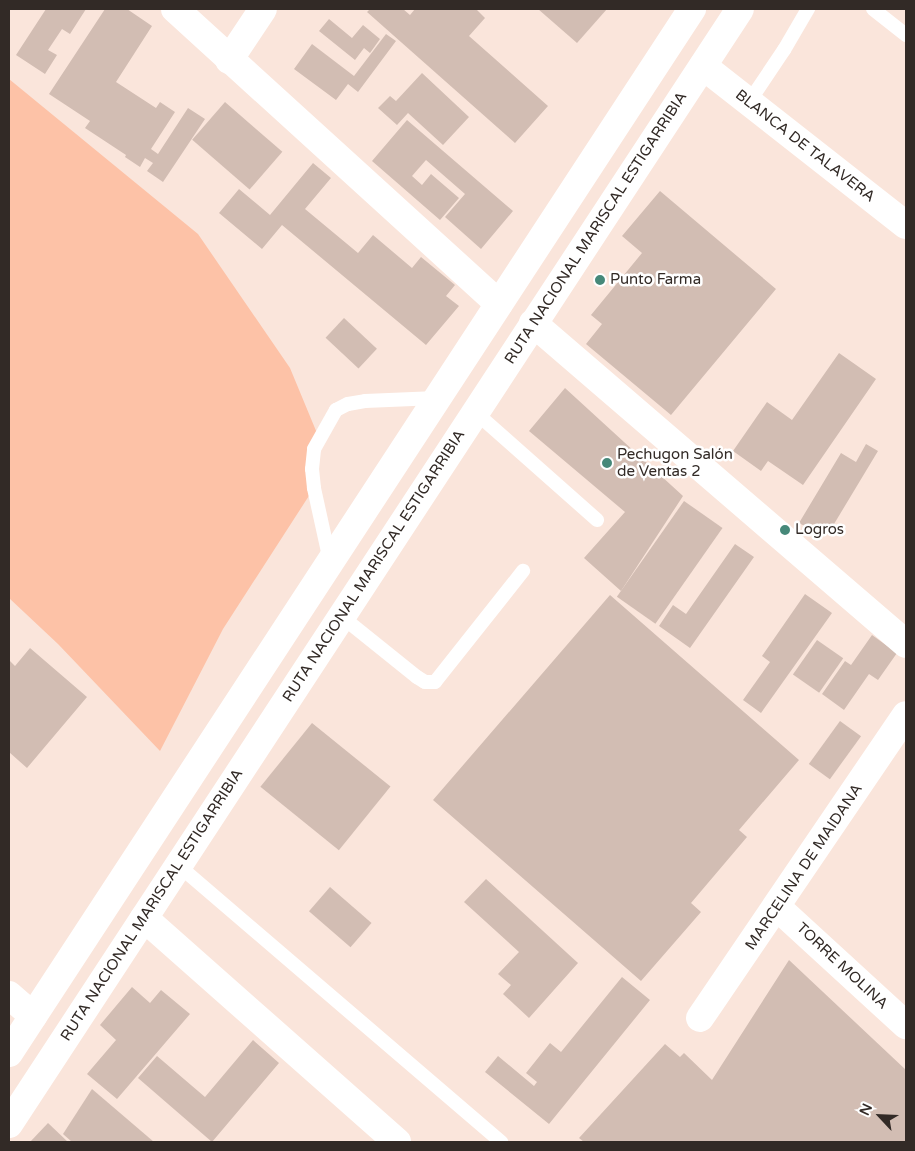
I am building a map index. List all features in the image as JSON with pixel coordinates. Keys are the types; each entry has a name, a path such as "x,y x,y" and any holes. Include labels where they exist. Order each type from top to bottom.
{"main road":[{"path":"175,9 499,304"},
{"path":"229,60 263,9"},
{"path":"9,1053 692,9"},
{"name":"RUTA NACIONAL MARISCAL ESTIGARRIBIA","path":"9,1124 740,9"},
{"name":"BLANCA DE TALAVERA","path":"702,66 906,225"},
{"path":"533,323 906,644"},
{"name":"MARCELINA DE MAIDANA","path":"700,1018 906,715"},
{"name":"TORRE MOLINA","path":"777,906 906,1025"},
{"path":"144,918 396,1142"},
{"path":"9,995 33,1016"}],"lane":[{"path":"750,102 808,9"},
{"path":"873,9 906,35"},
{"path":"330,562 314,488 312,469 314,449 336,410 348,404 365,400 437,398"},
{"path":"475,412 597,520"},
{"path":"341,616 417,678 425,682 435,682 523,571"},
{"path":"178,865 501,1142"}],"shaded area":[{"path":"9,79 198,234 290,368 319,438 314,488 223,629 160,751 58,644 9,598"}],"building":[{"path":"46,9 86,9 70,34 62,29 48,50 57,55 45,74 16,55"},
{"path":"105,9 127,9 152,26 116,82 156,108 160,102 175,112 151,149 158,154 188,108 205,119 163,182 147,171 153,163 145,158 140,167 125,157 126,155 85,128 90,121 49,94"},
{"path":"370,9 403,9 410,15 415,9 478,9 485,18 469,36 548,106 515,143 367,12"},
{"path":"538,9 607,9 577,43"},
{"path":"329,19 352,38 363,25 380,39 370,53 364,48 355,60 319,31"},
{"path":"386,34 396,41 358,92 348,84 336,100 294,69 312,44 354,76"},
{"path":"422,73 469,117 443,145 408,113 397,125 378,108 390,96 396,101"},
{"path":"225,102 282,152 250,190 192,140"},
{"path":"407,120 513,211 481,249 445,217 465,194 426,160 412,176 422,185 431,174 459,198 440,220 372,161"},
{"path":"313,163 331,178 305,209 358,253 373,235 412,268 421,257 455,285 446,296 459,306 426,345 282,225 262,249 219,213 239,189 270,215"},
{"path":"660,191 776,289 671,415 586,344 602,324 591,315 642,253 622,236"},
{"path":"344,318 377,349 358,368 326,338"},
{"path":"839,353 876,379 803,485 768,461 761,471 733,451 767,402 792,420"},
{"name":"Pechugon Salón de Ventas 2","path":"565,388 683,496 621,591 584,558 625,512 529,431"},
{"path":"866,444 878,451 828,534 813,524 810,529 799,523 841,453 856,462"},
{"path":"684,501 723,528 655,624 617,597"},
{"path":"735,544 754,557 690,648 659,626 673,605 686,614"},
{"path":"805,594 832,613 761,713 743,700 770,662 762,656"},
{"path":"610,595 799,760 739,830 747,837 691,903 701,912 641,981 433,800"},
{"path":"872,635 897,653 878,680 869,674 844,710 822,694 845,661 851,665"},
{"path":"817,640 843,658 819,693 793,674"},
{"path":"30,648 87,697 27,768 9,752 9,660 15,666"},
{"path":"840,721 861,736 830,779 809,764"},
{"path":"312,723 390,787 339,850 260,787"},
{"path":"486,879 578,963 529,1018 503,994 511,985 498,974 519,952 464,902"},
{"path":"330,887 372,923 351,947 309,911"},
{"path":"789,960 906,1070 906,1142 584,1142 579,1138 665,1044 680,1057 684,1053 712,1080"},
{"path":"622,977 650,1000 549,1124 485,1072 498,1056 534,1086 537,1082 526,1073 550,1043 561,1052"},
{"path":"132,987 150,1003 161,990 190,1014 117,1099 87,1074 116,1040 100,1025"},
{"path":"253,1040 279,1063 212,1142 138,1078 157,1056 205,1097"},
{"path":"92,1089 154,1142 72,1142 63,1134"},
{"path":"48,1123 68,1142 30,1142"}],"place":[{"name":"Punto Farma","path":"600,280"},
{"name":"Pechugon Salón de Ventas 2","path":"607,463"},
{"name":"Logros","path":"785,530"}]}
